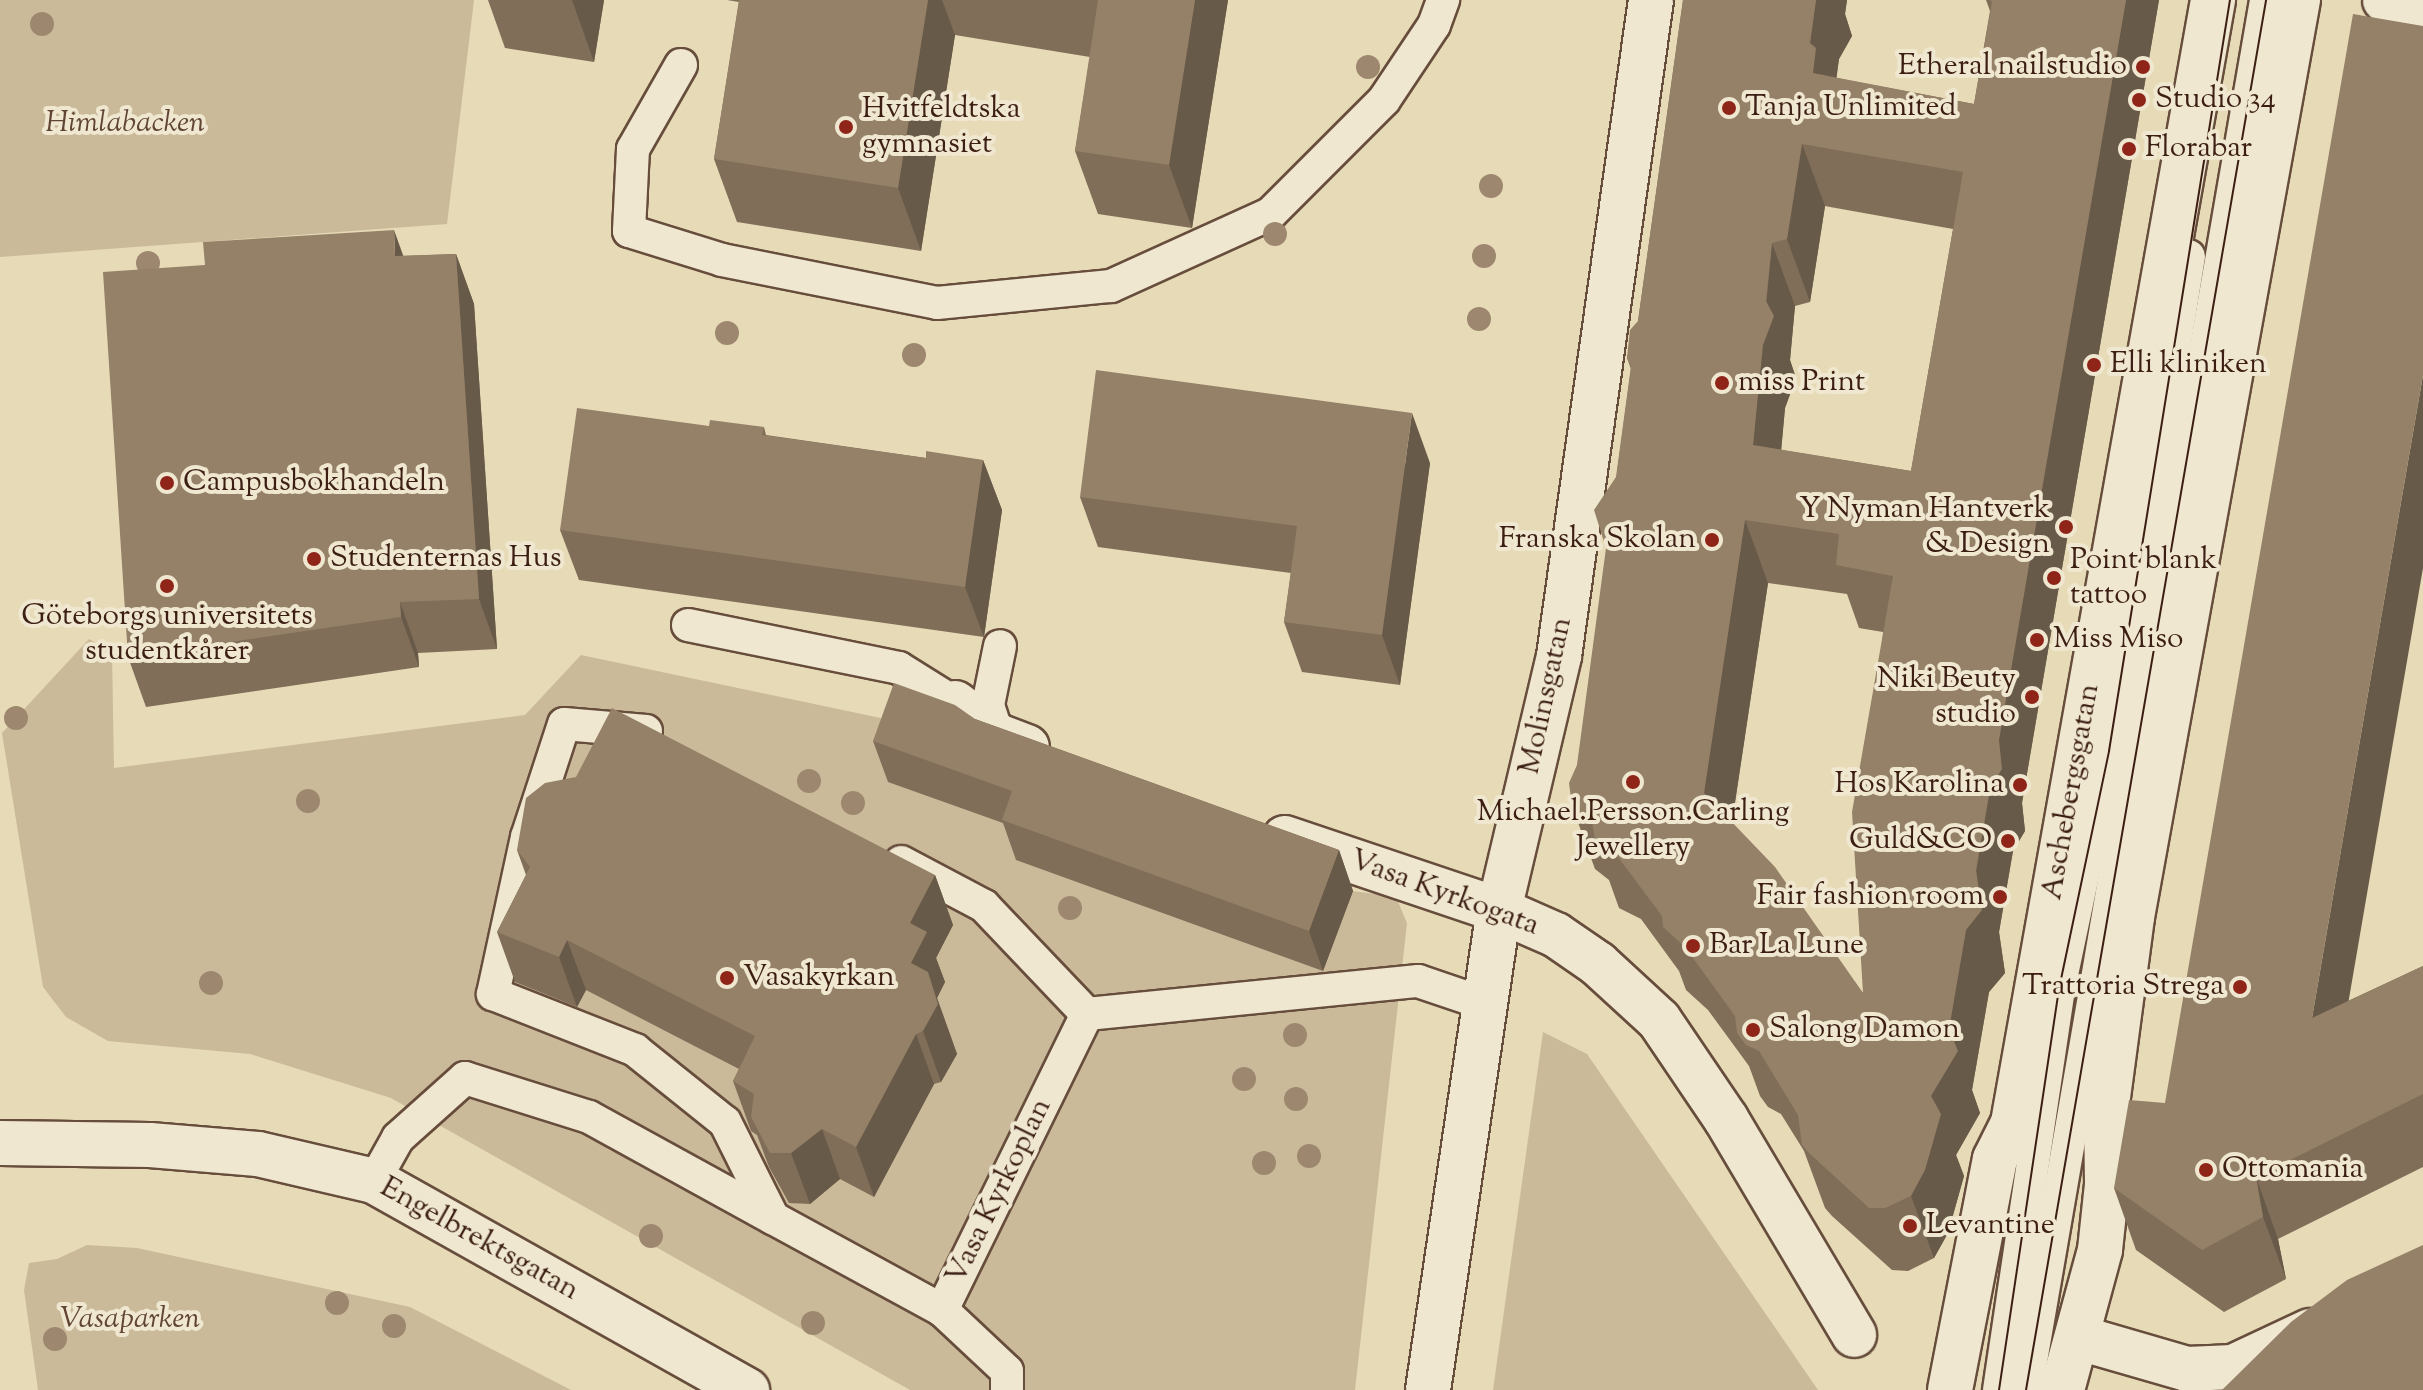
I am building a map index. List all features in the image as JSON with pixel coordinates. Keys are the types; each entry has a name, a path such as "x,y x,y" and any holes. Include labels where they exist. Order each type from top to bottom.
{"street":[{"name":"Molinsgatan","path":"1428,1390 1499,910 1559,656 1651,0"},
{"name":"Aschebergsgatan","path":"1950,1390 1995,1159 2013,1123 2213,0"},
{"path":"2062,1390 2080,1338 2100,1250 2107,1184 2106,1112 2132,917 2298,0"},
{"path":"2385,0 2423,7"},
{"path":"955,703 998,736 1071,762"},
{"name":"Vasa Kyrkogata","path":"1248,825 1499,910 1556,935 1598,964 1659,1020 1726,1119 1854,1335"},
{"name":"Engelbrektsgatan","path":"0,1143 150,1145 258,1154 374,1181 747,1390"},
{"path":"2080,1338 2187,1369 2233,1367 2344,1310"}],"lane":[{"path":"681,65 633,149 629,231 722,260 937,303 1111,286 1270,214 1384,100 1434,25 1443,0"},
{"path":"1999,1390 2060,984 2109,751 2230,0"},
{"path":"2026,1390 2266,0"},
{"path":"688,625 899,668 955,703"},
{"path":"998,736 988,705 1000,646"},
{"path":"677,746 649,732 564,724 527,837 493,994 635,1050 725,1122 773,1218"},
{"path":"872,848 984,906 1087,1014 1418,981 1486,1004"},
{"name":"Vasa Kyrkoplan","path":"374,1181 398,1138 465,1078 589,1117 942,1310 1087,1014"},
{"path":"942,1310 1007,1371 1007,1390"}],"green space":[{"name":"Himlabacken","path":"0,0 474,0 447,224 0,257"},
{"path":"89,639 112,652 114,768 525,715 581,655 909,724 1353,891 1396,897 1407,923 1355,1390 910,1390 391,1098 250,1054 108,1041 66,1017 43,987 2,733"},
{"path":"1543,1032 1587,1054 1818,1390 1493,1390"},
{"name":"Vasaparken","path":"87,1245 137,1248 410,1307 571,1390 38,1390 24,1290 29,1263 57,1259"}],"building":[{"path":"739,0 928,0 898,188 714,159"},
{"path":"1098,0 1195,0 1169,165 1075,151"},
{"path":"1683,0 1816,0 1810,43 1816,48 1813,73 1974,104 1990,0 2126,0 1999,740 2002,769 1990,788 1976,870 1982,910 1966,930 1949,1029 1958,1051 1931,1096 1941,1114 1925,1170 1911,1196 1885,1208 1869,1208 1802,1145 1798,1115 1759,1051 1746,1045 1737,1033 1735,1016 1685,947 1663,927 1662,916 1618,857 1596,846 1592,822 1572,806 1569,783 1577,765 1606,548 1594,510 1616,477 1631,366 1627,358 1630,330 1638,321","holes":["1802,144 1963,172 1911,471 1753,445 1763,345 1774,316 1766,301 1772,243 1787,239","1745,520 1839,534 1836,565 1893,576 1852,812 1863,993 1775,867 1704,793"]},
{"path":"2353,14 2423,26 2423,375 2312,1018 2423,966 2423,1094 2256,1177 2263,1217 2202,1250 2114,1188 2129,1100 2165,1103"},
{"name":"Studenternas Hus","path":"394,230 395,256 456,254 479,599 400,602 401,617 128,657 103,272 205,265 203,242"},
{"path":"1096,370 1412,413 1382,635 1284,622 1297,526 1080,497"},
{"path":"577,408 709,426 710,420 764,427 762,435 926,458 926,451 983,460 965,587 560,530"},
{"path":"894,683 955,705 975,719 1339,850 1309,931 1002,820 1012,791 873,741"},
{"name":"Vasakyrkan","path":"612,708 935,875 910,923 927,932 911,963 928,972 938,1004 923,1031 916,1034 856,1147 822,1129 791,1153 770,1153 751,1117 754,1094 733,1081 755,1036 567,940 559,957 497,932 530,867 517,850 526,798 545,783 576,777"},
{"path":"2423,1245 2423,1390 2222,1390 2291,1322 2347,1280"}],"tram line":[{"path":"1999,1390 2060,984 2109,751 2230,0"},
{"path":"2026,1390 2266,0"}],"place":[{"name":"Etheral nailstudio","path":"2143,67"},
{"name":"Studio 34","path":"2139,100"},
{"name":"Tanja Unlimited","path":"1729,108"},
{"name":"Hvitfeldtska gymnasiet","path":"846,127"},
{"name":"Florabar","path":"2129,149"},
{"name":"Elli kliniken","path":"2094,365"},
{"name":"miss Print","path":"1722,383"},
{"name":"Campusbokhandeln","path":"167,483"},
{"name":"Y Nyman Hantverk & Design","path":"2066,527"},
{"name":"Franska Skolan","path":"1712,540"},
{"name":"Studenternas Hus","path":"314,559"},
{"name":"Point blank tattoo","path":"2054,578"},
{"name":"Göteborgs universitets studentkårer","path":"167,586"},
{"name":"Miss Miso","path":"2037,640"},
{"name":"Niki Beuty studio","path":"2032,697"},
{"name":"Michael.Persson.Carling Jewellery","path":"1633,782"},
{"name":"Hos Karolina","path":"2020,785"},
{"name":"Guld&CO","path":"2008,841"},
{"name":"Fair fashion room","path":"2000,897"},
{"name":"Bar La Lune","path":"1693,946"},
{"name":"Vasakyrkan","path":"727,978"},
{"name":"Trattoria Strega","path":"2240,987"},
{"name":"Salong Damon","path":"1753,1030"},
{"name":"Ottomania","path":"2206,1170"},
{"name":"Levantine","path":"1910,1226"}]}
